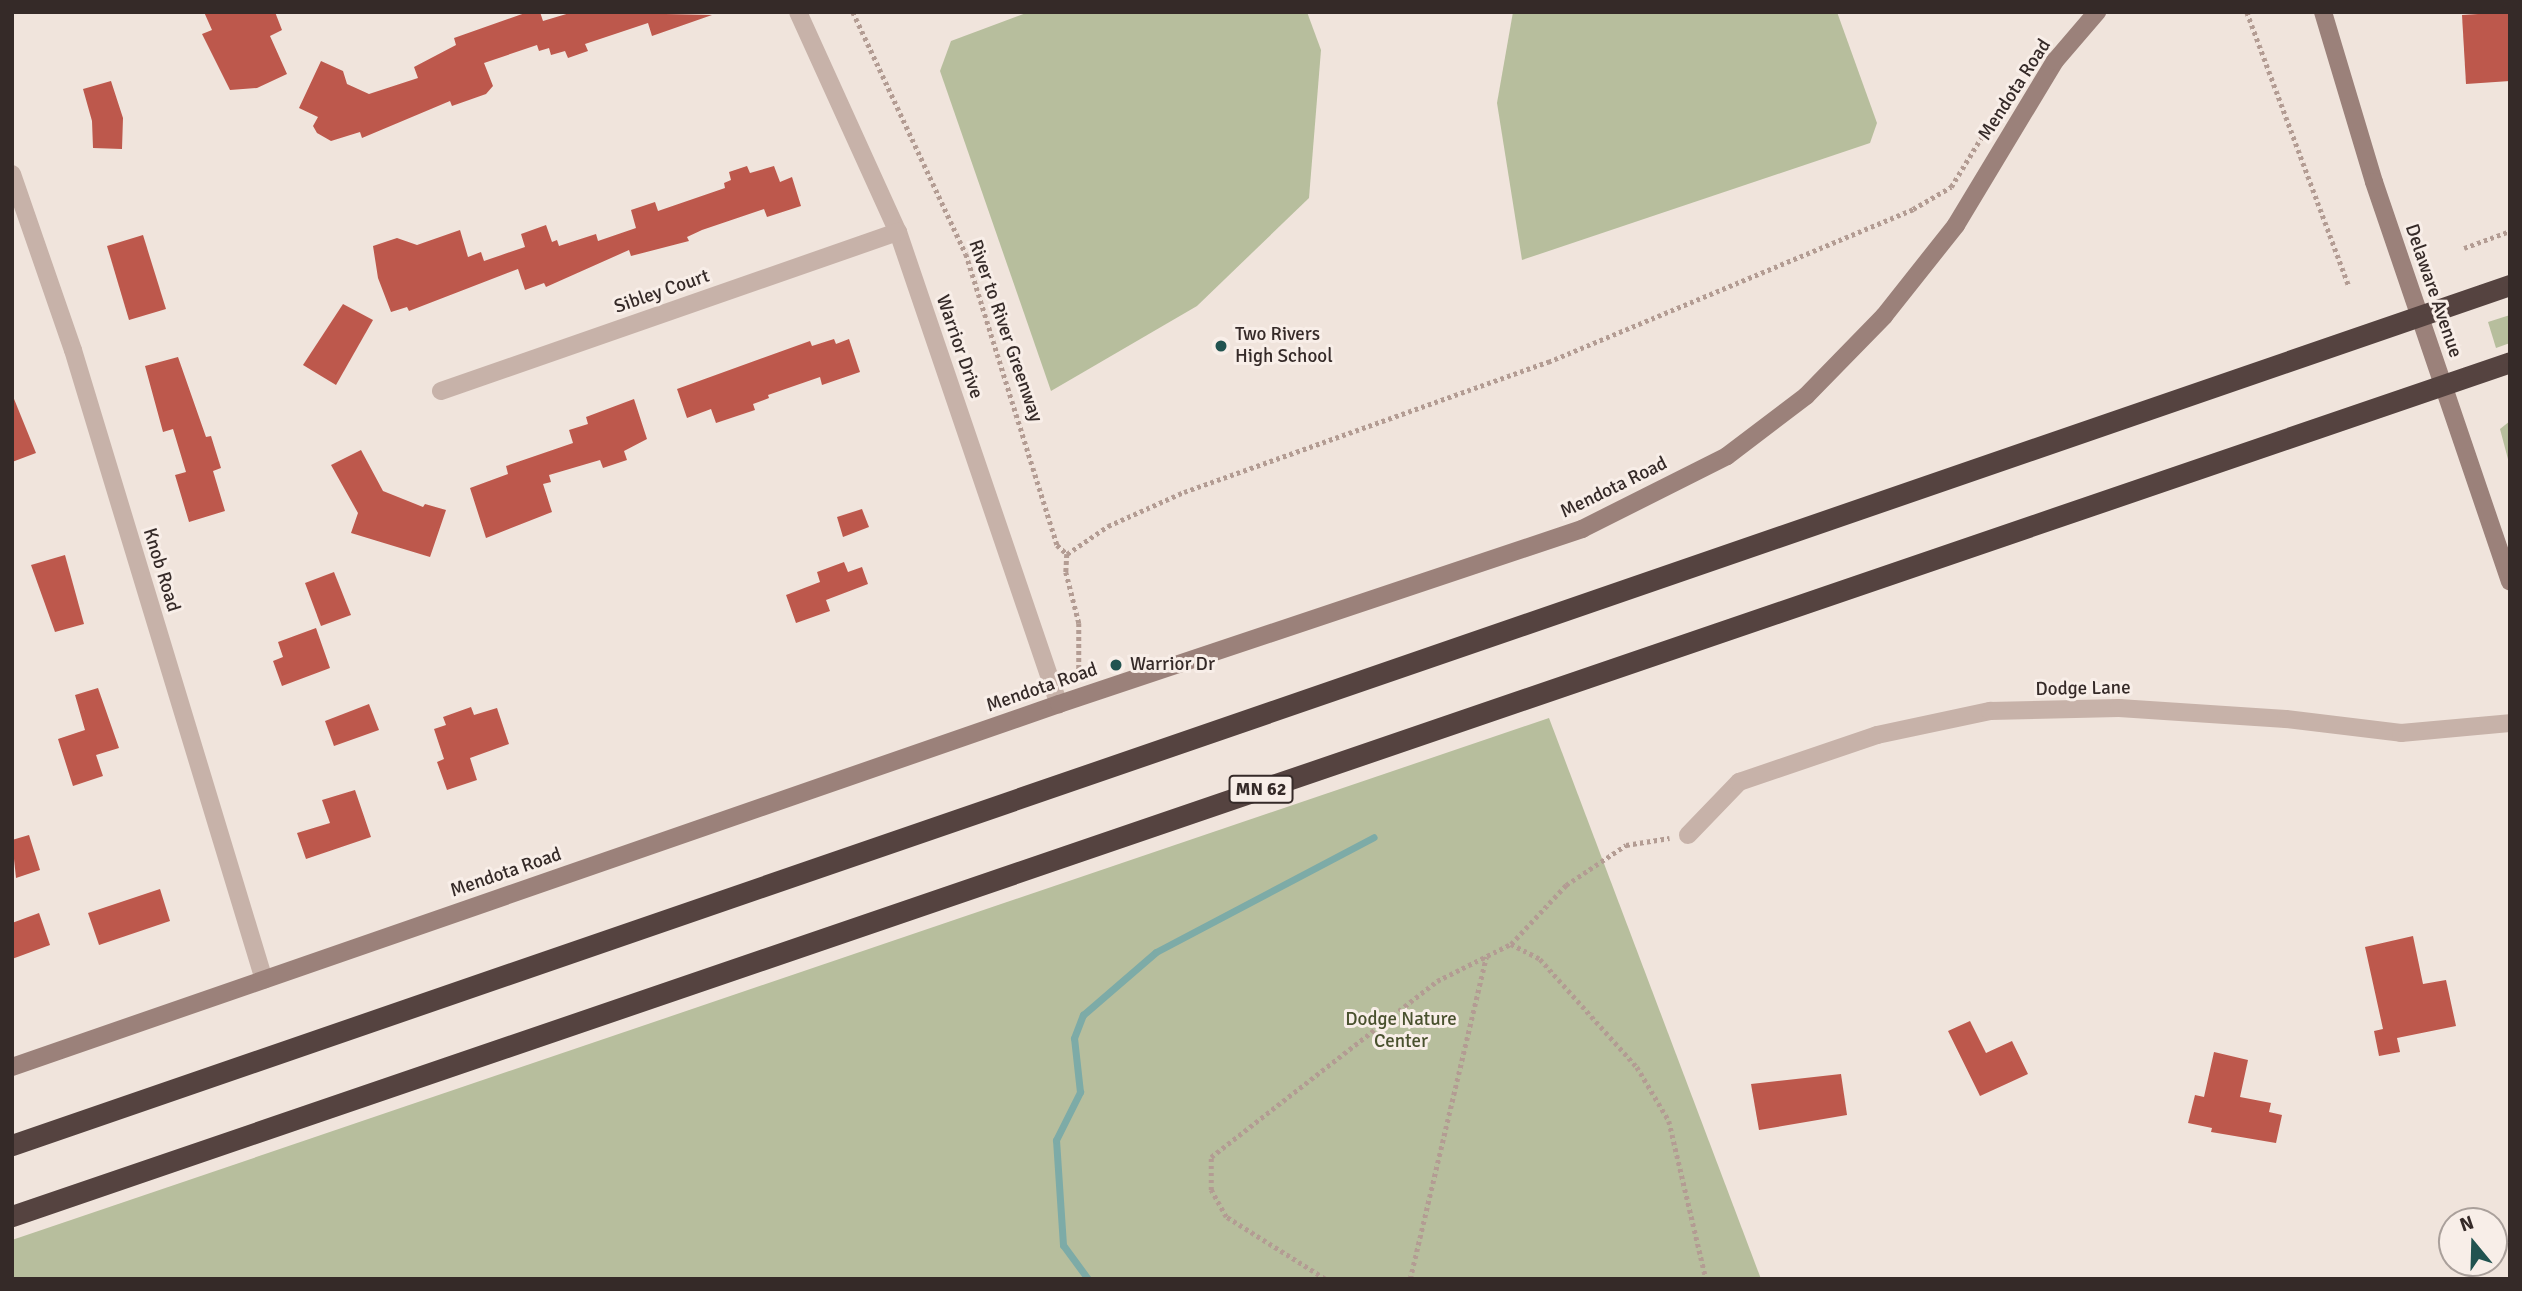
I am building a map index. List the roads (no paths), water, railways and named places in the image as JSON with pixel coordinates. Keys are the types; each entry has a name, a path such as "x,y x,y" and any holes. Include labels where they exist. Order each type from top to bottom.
{"highway":[{"path":"12,1145 2510,285"},
{"name":"MN 62","path":"12,1216 2510,362"}],"street":[{"name":"Warrior Drive","path":"799,12 898,232 1059,704"},
{"name":"Mendota Road","path":"12,1067 1059,704 1582,529 1727,456 1806,396 1884,316 1956,225 2055,61 2097,12"},
{"name":"Delaware Avenue","path":"2323,12 2420,316 2510,581"},
{"name":"Knob Road","path":"12,174 72,350 264,979"},
{"name":"Sibley Court","path":"441,391 898,232"},
{"name":"Dodge Lane","path":"1688,835 1739,782 1877,734 1990,711 2119,708 2286,719 2401,733 2510,723"}],"waterway":[{"path":"1088,1279 1063,1245 1056,1140 1080,1092 1074,1038 1083,1015 1156,952 1374,837"}],"place":[{"name":"Two Rivers High School","path":"1221,346"},
{"name":"Warrior Dr","path":"1116,665"}],"park label":[{"name":"Dodge Nature Center","path":"1401,1031"}]}
